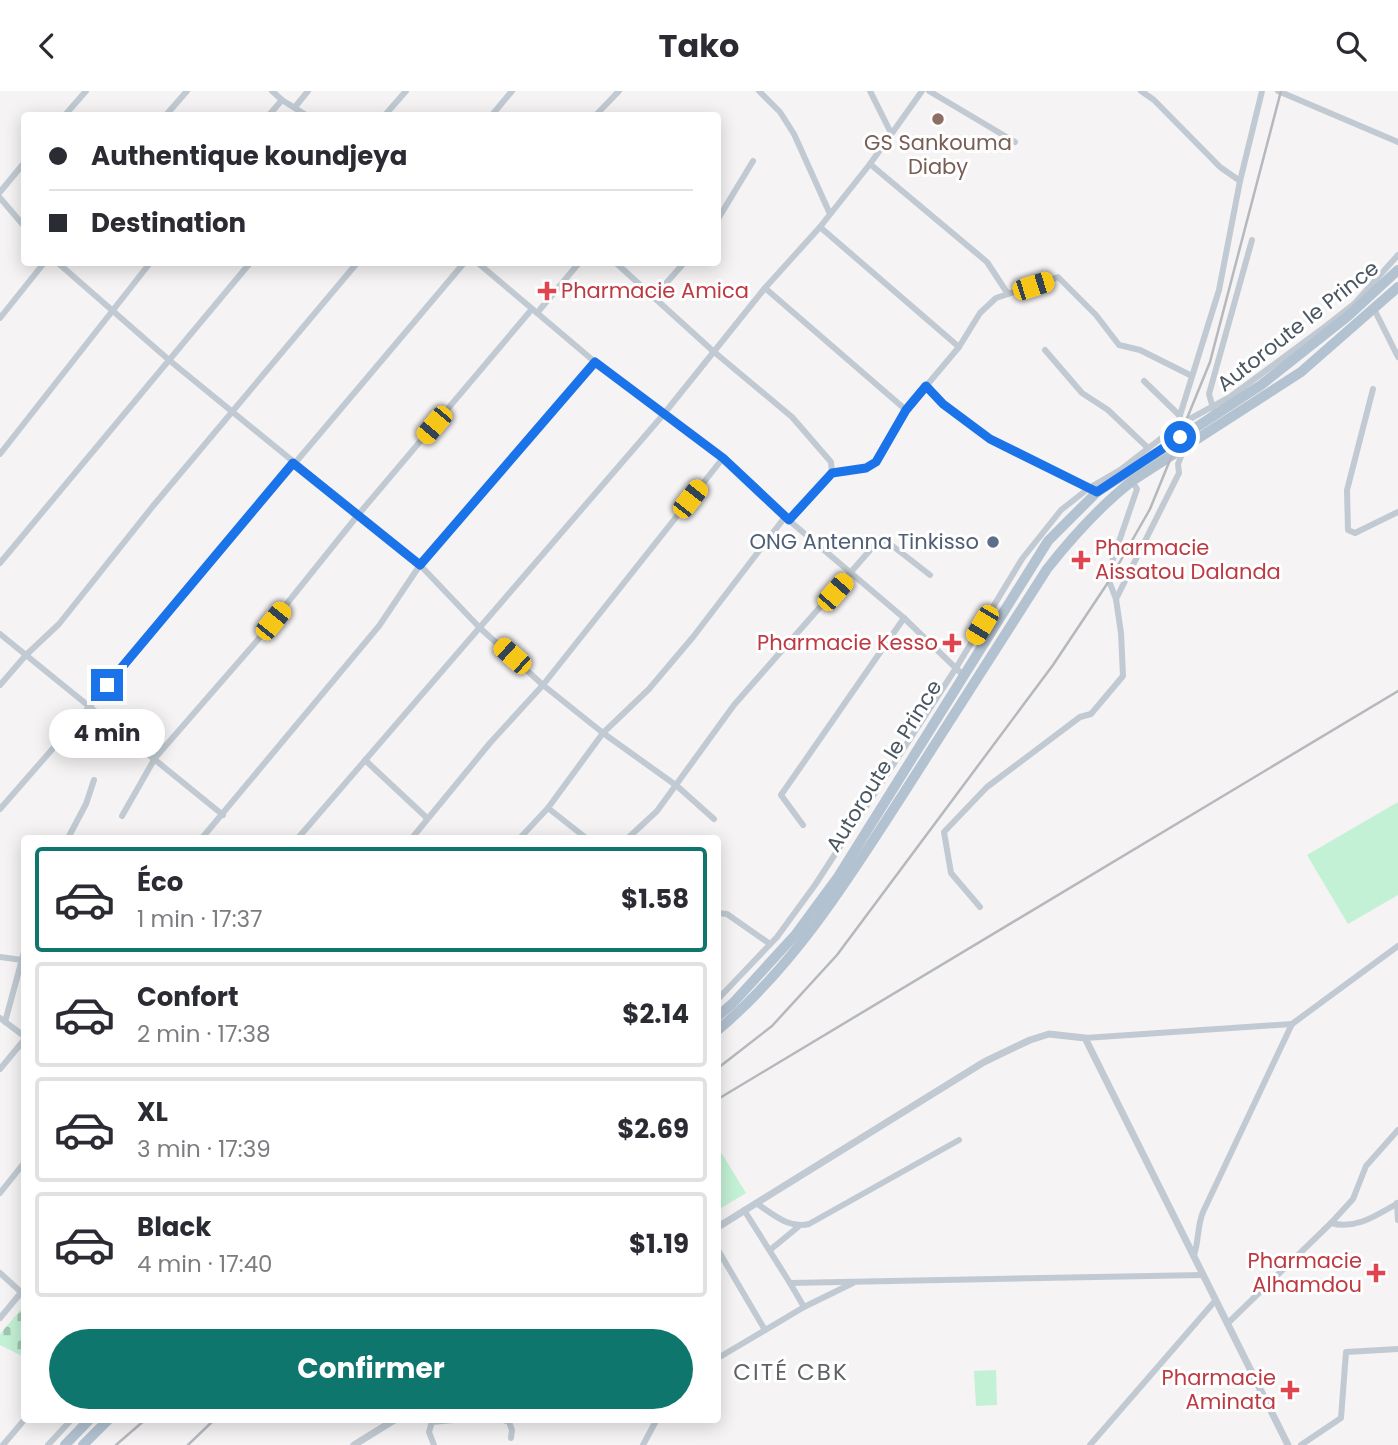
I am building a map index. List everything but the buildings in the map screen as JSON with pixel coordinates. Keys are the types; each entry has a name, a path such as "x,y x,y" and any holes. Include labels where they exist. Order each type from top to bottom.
{"main road":[{"name":"Autoroute le Prince","path":"721,1013 796,934 838,877 959,672 1048,541 1093,490 1261,385 1348,316 1398,270"},
{"name":"Autoroute le Prince","path":"721,1027 740,1011 804,941 846,883 1046,569 1078,529 1132,481 1301,372 1398,287"},
{"path":"65,1445 86,1423"},
{"path":"83,1445 105,1423"}],"street":[{"path":"68,112 86,91"},
{"path":"169,112 187,91"},
{"path":"272,91 302,112"},
{"path":"295,107 307,91"},
{"path":"388,112 406,91"},
{"path":"494,112 512,91"},
{"path":"599,112 619,91"},
{"path":"759,91 780,112 794,134 830,214"},
{"path":"870,91 891,133"},
{"path":"301,835 663,415 765,288 820,227 870,164 922,91"},
{"path":"929,91 1015,142"},
{"path":"1141,91 1154,100 1220,167 1240,181"},
{"path":"1165,447 1177,426 1219,290 1240,181 1262,91"},
{"path":"1278,91 1294,94 1398,142"},
{"path":"272,112 282,100"},
{"path":"721,214 753,161"},
{"path":"870,164 988,262 1007,294"},
{"path":"0,191 21,166"},
{"path":"0,198 21,222"},
{"path":"820,227 958,347"},
{"path":"1213,408 1209,394 1252,240"},
{"path":"926,386 943,404 990,439 1093,490 1177,426 1230,397 1355,303 1398,255"},
{"path":"0,318 42,266"},
{"path":"61,266 169,360 420,565 480,628 543,685 603,733 677,786 714,819"},
{"path":"0,454 148,266"},
{"path":"0,562 247,266"},
{"path":"0,685 26,655 59,624 153,506 355,266"},
{"path":"0,809 461,266"},
{"path":"482,266 595,362 723,458 787,519 904,618 959,672 815,885 770,944 721,996"},
{"path":"122,816 155,758 256,642 358,515 576,266"},
{"path":"619,266 713,351 792,417 831,462 832,473"},
{"path":"653,298 681,266"},
{"path":"523,835 548,808 603,733 649,689 787,519 832,473 866,468 876,462 906,410 958,347 979,313 996,298 1058,277 1096,315 1119,345 1140,350 1192,376"},
{"path":"765,288 906,410"},
{"path":"1374,309 1398,357"},
{"path":"1045,350 1082,393 1108,410 1149,448"},
{"path":"205,835 371,636 420,565 595,362"},
{"path":"1144,381 1180,416"},
{"path":"1373,389 1354,457 1348,490 1348,530 1355,533 1398,512"},
{"path":"1116,599 1179,473 1178,464 1185,447"},
{"path":"415,835 489,743 543,685 723,458"},
{"path":"980,907 951,873 944,832 987,786 1080,717 1091,715 1123,676 1116,599 1109,581 1111,565 1137,489 1132,481"},
{"path":"631,835 657,811 677,786 734,705 879,540 885,540 930,575"},
{"path":"803,825 781,795 904,618"},
{"path":"0,634 223,815"},
{"path":"365,759 428,818"},
{"path":"70,835 86,804 94,780"},
{"path":"548,808 582,835"},
{"path":"721,913 727,914 770,944"},
{"path":"1194,1255 1199,1241 1199,1221 1292,1024 1398,946"},
{"path":"0,957 21,960"},
{"path":"21,963 3,1020 21,1035"},
{"path":"721,1225 984,1062 1030,1040 1049,1034 1085,1038 1292,1024"},
{"path":"1085,1038 1288,1445"},
{"path":"0,1069 21,1042"},
{"path":"1227,1324 1353,1199 1366,1166 1398,1129"},
{"path":"770,1249 798,1227 809,1224 959,1140"},
{"path":"0,1193 21,1167"},
{"path":"756,1203 781,1220 798,1227"},
{"path":"1331,1223 1346,1227 1381,1214 1397,1203"},
{"path":"1397,1203 1398,1220"},
{"path":"744,1210 804,1307"},
{"path":"721,1254 765,1330"},
{"path":"0,1273 21,1289"},
{"path":"790,1283 1203,1275"},
{"path":"721,1356 804,1307 856,1282"},
{"path":"0,1318 21,1293"},
{"path":"1090,1445 1216,1301"},
{"path":"1301,1445 1341,1418 1346,1352 1398,1349"},
{"path":"3,1445 22,1423"},
{"path":"48,1445 68,1423"},
{"path":"354,1445 390,1423"},
{"path":"430,1444 432,1423"},
{"path":"509,1423 511,1438"},
{"path":"643,1445 655,1423"}],"green space":[{"path":"1398,802 1398,895 1348,924 1307,855"},
{"path":"721,1152 746,1193 721,1208"},
{"path":"21,1310 21,1356 0,1345 0,1334"},
{"path":"996,1370 997,1405 976,1406 974,1371"}],"railway":[{"path":"721,1066 772,1026 837,955 1053,665 1109,581 1150,509 1210,362 1281,91"},
{"path":"721,1097 1398,691"},
{"path":"116,1445 141,1423"},
{"path":"188,1445 211,1423"}],"place":[{"name":"GS Sankouma Diaby","path":"938,119"},
{"name":"Pharmacie Amica","path":"547,291"},
{"name":"ONG Antenna Tinkisso","path":"993,542"},
{"name":"Pharmacie Aissatou Dalanda","path":"1081,560"},
{"name":"Pharmacie Kesso","path":"952,643"},
{"name":"Pharmacie Alhamdou","path":"1376,1273"},
{"name":"Pharmacie Aminata","path":"1290,1390"}],"district":[{"name":"CITÉ CBK","path":"791,1372"}],"route":[{"path":"107,685 293,463 420,565 595,362 723,458 789,520 832,473 866,468 876,462 906,410 926,386 943,404 990,439 1097,492 1180,437"}]}
